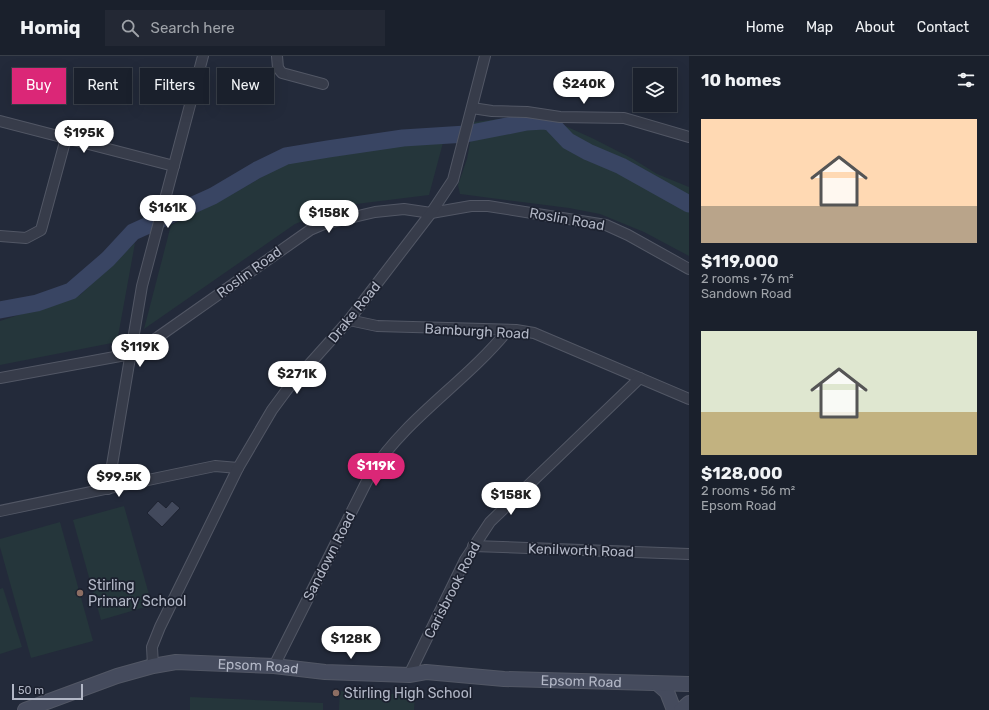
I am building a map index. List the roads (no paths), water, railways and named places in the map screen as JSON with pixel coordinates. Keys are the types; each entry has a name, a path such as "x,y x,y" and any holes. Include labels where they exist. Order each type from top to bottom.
{"street":[{"path":"108,489 142,286 152,244 164,208 203,56"},
{"path":"277,56 278,68 282,73 323,84"},
{"name":"Drake Road","path":"153,666 152,647 160,627 238,468 279,400 349,320 431,213 453,180 485,56"},
{"path":"472,108 492,112 527,112 560,117 624,118 689,137"},
{"path":"0,121 174,166"},
{"path":"0,236 26,238 41,230 66,138"},
{"name":"Roslin Road","path":"0,378 131,354 310,230 324,224 375,212 404,210 431,213 471,206 488,206 606,225 628,234 689,269"},
{"name":"Bamburgh Road","path":"349,320 377,326 534,332 689,399"},
{"name":"Sandown Road","path":"274,666 371,473 386,451 412,423 492,348 508,330"},
{"name":"Carisbrook Road","path":"409,674 473,546 490,522 508,503 616,403 640,378"},
{"path":"0,512 215,466 238,468"},
{"name":"Kenilworth Road","path":"473,546 689,554"},
{"name":"Epsom Road","path":"25,710 117,676 153,666 176,662 274,666 324,672 409,674 426,672 504,679 689,684"},
{"path":"658,684 667,692 674,710"},
{"path":"682,710 689,703"}],"waterway":[{"path":"0,310 37,303 71,291 108,259 133,232 213,196 257,170 286,156 328,149 403,138 466,134 527,122 544,121 550,122 568,141 588,152 621,166 689,204"}],"place":[{"name":"Stirling Primary School","path":"80,593"},
{"name":"Stirling High School","path":"336,693"}]}
